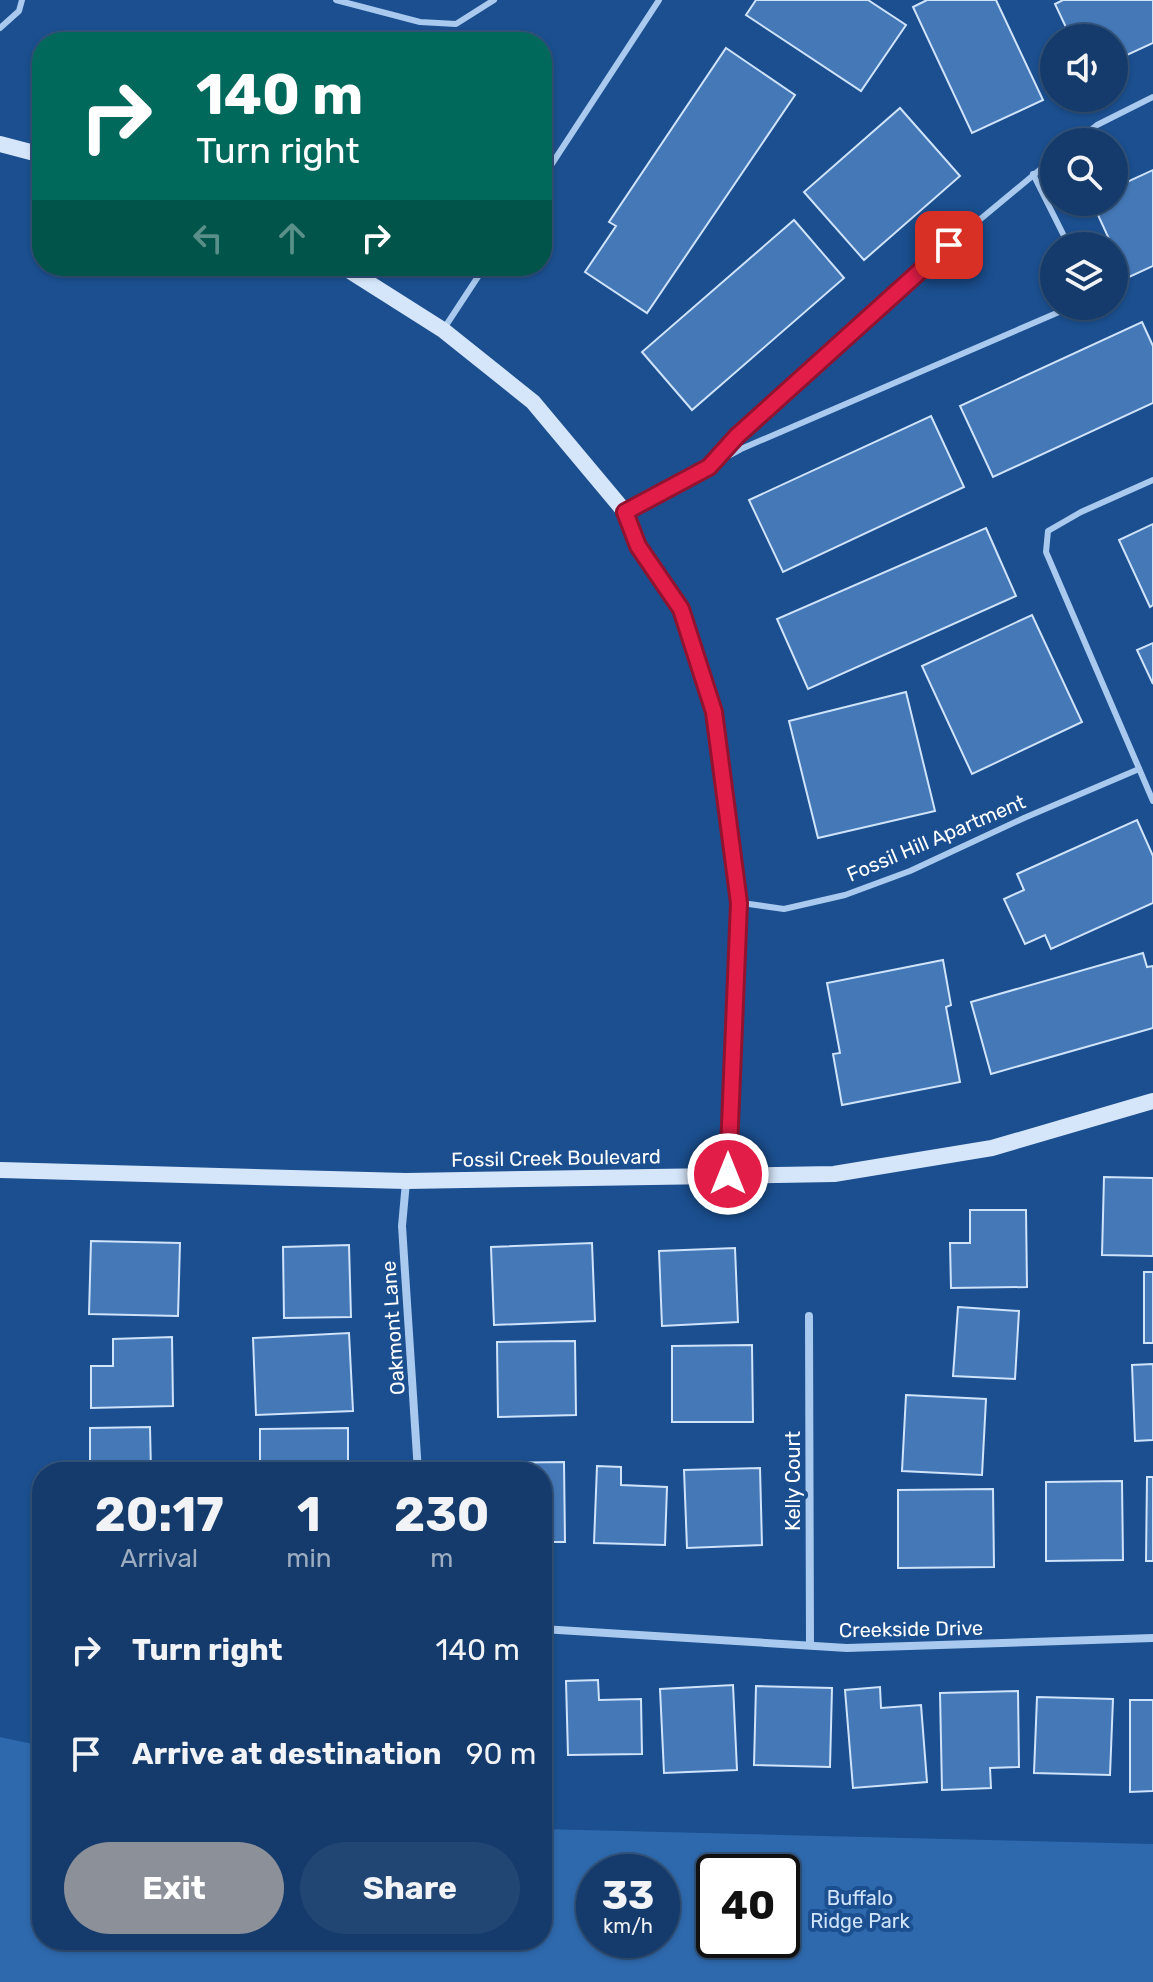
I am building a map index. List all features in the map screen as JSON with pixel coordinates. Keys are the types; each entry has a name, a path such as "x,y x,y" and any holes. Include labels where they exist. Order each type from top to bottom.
{"main road":[{"path":"0,144 32,152"},
{"path":"358,276 443,330 533,402 625,512 638,546 681,609 714,712 739,903 728,1174"},
{"name":"Fossil Creek Boulevard","path":"0,1170 406,1181 834,1174 992,1148 1153,1101"}],"street":[{"name":"Oakmont Lane","path":"406,1181 402,1226 417,1462"},
{"name":"Kelly Court","path":"809,1316 810,1645"},
{"name":"Creekside Drive","path":"552,1630 847,1648 1153,1638"}],"lane":[{"path":"0,28 19,11 22,0"},
{"path":"336,0 420,22 456,24 494,0"},
{"path":"552,164 659,0"},
{"path":"1093,128 1153,97"},
{"path":"709,467 737,436 906,281 1040,169"},
{"path":"1033,174 1062,232"},
{"path":"443,330 478,276"},
{"path":"625,512 741,449 1040,320"},
{"path":"1153,480 1081,512 1048,531 1046,552 1153,801"},
{"name":"Fossil Hill Apartment","path":"739,903 784,909 845,895 910,871 1139,769"}],"green space":[{"name":"Buffalo Ridge Park","path":"0,1737 32,1744 32,1950 552,1950 552,1829 1153,1844 1153,1982 0,1982"}],"building":[{"path":"756,0 868,0 906,25 861,91 746,15"},
{"path":"927,0 996,0 1040,94 1040,101 972,133 913,7"},
{"path":"1063,0 1153,0 1153,43 1128,55 1128,24 1064,24 1055,4"},
{"path":"726,48 795,95 647,313 585,272 616,226 609,222"},
{"path":"900,108 960,176 864,260 804,192"},
{"path":"1153,170 1153,266 1128,278 1128,232 1106,232 1098,216 1128,216 1128,182"},
{"path":"794,220 844,278 692,410 642,352"},
{"path":"1142,322 1153,346 1153,403 993,477 960,406"},
{"path":"931,416 964,487 783,572 749,500"},
{"path":"1153,524 1153,605 1150,607 1119,540"},
{"path":"986,528 1016,596 808,689 777,619"},
{"path":"1032,615 1082,722 972,774 922,666"},
{"path":"1153,643 1153,684 1137,650"},
{"path":"906,692 935,811 818,838 789,721"},
{"path":"1137,820 1153,856 1153,903 1051,949 1045,935 1025,944 1004,899 1024,890 1017,874"},
{"path":"1143,953 1147,967 1153,966 1153,1028 991,1074 971,1002"},
{"path":"943,960 951,1005 946,1007 960,1082 842,1105 833,1054 840,1053 827,983"},
{"path":"1104,1177 1153,1178 1153,1256 1102,1255"},
{"path":"970,1210 1026,1210 1027,1287 951,1288 950,1243 970,1243"},
{"path":"91,1241 180,1243 178,1316 89,1314"},
{"path":"592,1243 595,1321 494,1325 491,1247"},
{"path":"349,1245 351,1317 284,1318 283,1247"},
{"path":"735,1248 738,1322 662,1326 659,1251"},
{"path":"1144,1272 1153,1272 1153,1343 1144,1343"},
{"path":"958,1307 1019,1311 1015,1379 953,1376"},
{"path":"349,1333 353,1411 256,1415 253,1338"},
{"path":"172,1337 173,1406 91,1408 91,1366 113,1366 113,1339"},
{"path":"575,1341 576,1415 498,1417 497,1342"},
{"path":"752,1345 753,1422 672,1422 672,1346"},
{"path":"1153,1364 1153,1440 1135,1441 1132,1365"},
{"path":"906,1395 986,1399 982,1475 902,1471"},
{"path":"150,1427 151,1462 90,1462 90,1428"},
{"path":"348,1428 348,1462 260,1462 260,1429"},
{"path":"552,1462 564,1462 565,1542 552,1542"},
{"path":"597,1466 621,1467 621,1485 667,1487 665,1545 594,1543"},
{"path":"760,1468 762,1545 687,1548 684,1470"},
{"path":"1147,1477 1153,1477 1153,1561 1146,1561"},
{"path":"1122,1481 1123,1560 1046,1561 1046,1482"},
{"path":"993,1489 994,1567 898,1568 898,1490"},
{"path":"598,1680 599,1700 641,1699 642,1754 568,1755 566,1681"},
{"path":"733,1685 737,1770 664,1773 660,1689"},
{"path":"756,1686 832,1688 830,1767 754,1765"},
{"path":"880,1687 881,1708 921,1705 927,1782 853,1788 845,1690"},
{"path":"1018,1691 1019,1767 990,1768 991,1788 942,1790 940,1693"},
{"path":"1037,1697 1113,1699 1110,1775 1034,1773"},
{"path":"1130,1700 1153,1700 1153,1791 1130,1792"}],"route":[{"path":"728,1174 739,903 714,712 681,609 638,546 625,512 709,467 737,436 949,245"}]}
